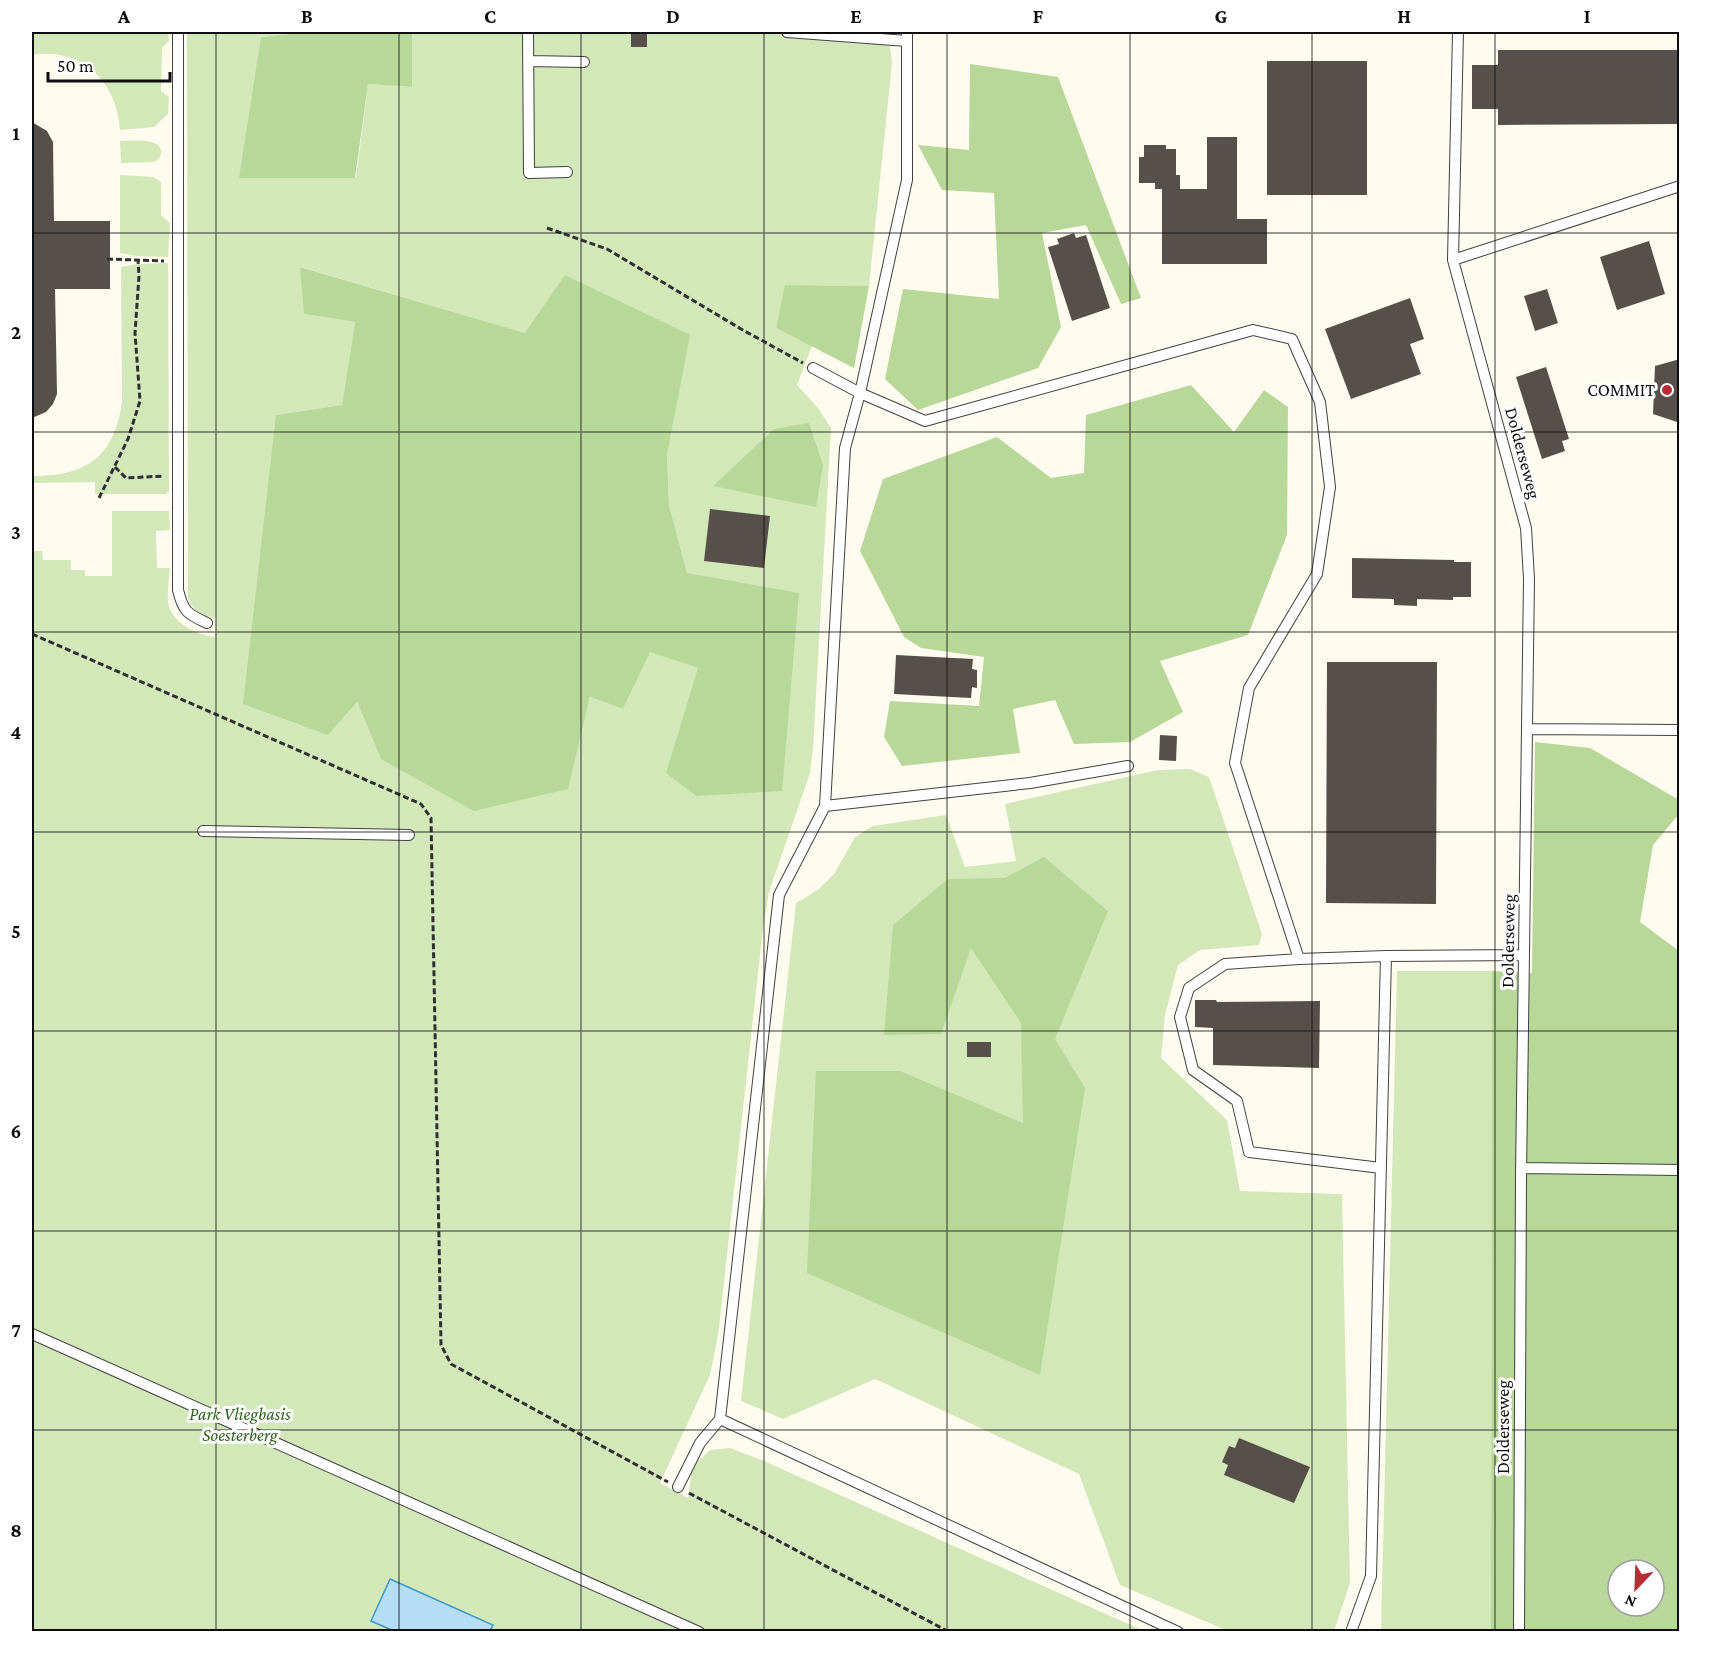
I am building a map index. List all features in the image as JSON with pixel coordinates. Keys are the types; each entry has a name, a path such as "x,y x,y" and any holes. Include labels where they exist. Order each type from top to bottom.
{"lane":[{"path":"178,32 178,590 182,605 190,616 207,623"},
{"path":"528,32 529,173 567,172"},
{"path":"678,1487 700,1443 720,1419 779,895 825,806 845,448 860,393 906,180 907,36 787,32"},
{"name":"Dolderseweg","path":"1458,32 1453,260 1526,528 1529,579 1521,1168 1519,1632"},
{"path":"528,61 584,62"},
{"path":"1453,260 1680,186"},
{"path":"813,368 860,393 925,421 1253,330 1292,339 1320,402 1330,487 1317,574 1249,688 1235,763 1299,959"},
{"path":"1527,729 1680,730"},
{"path":"825,806 1030,783 1128,766"},
{"path":"203,831 409,835"},
{"path":"1381,1168 1249,1152 1237,1101 1193,1070 1180,1017 1189,988 1225,964 1386,956 1524,955"},
{"path":"1351,1632 1371,1576 1386,956"},
{"path":"1521,1168 1680,1170"},
{"path":"32,1334 699,1632"},
{"path":"720,1419 1178,1632"}],"path":[{"path":"547,228 607,249 741,329 813,368"},
{"path":"107,259 178,261"},
{"path":"99,498 128,439 140,401 135,333 138,260"},
{"path":"115,467 126,478 178,476"},
{"path":"32,634 421,804 431,818 441,1345 451,1364 949,1632"}],"green space":[{"path":"32,32 168,32 169,41 162,48 161,91 169,97 168,114 154,127 120,130 112,96 104,83 81,62 66,56 32,55"},
{"name":"Park Vliegbasis Soesterberg","path":"187,32 309,32 261,37 356,178 368,84 412,87 412,32 888,32 892,63 869,286 786,285 776,328 812,346 797,385 818,408 831,428 813,748 810,773 769,892 763,928 718,1336 710,1375 660,1483 688,1498 692,1467 710,1450 730,1448 764,1461 1144,1631 32,1632 32,551 42,551 43,560 71,560 71,570 85,570 85,576 112,576 112,511 169,511 170,530 156,531 157,568 170,568 168,602 170,609 179,622 186,627 200,634 215,637 216,618 198,612 188,597","holes":["301,267 525,333 689,335 667,455 669,505 687,573 781,791 698,668 650,651 623,709 590,697 568,788 381,759 357,702 276,415 342,405 355,322 304,314"]},
{"path":"309,32 412,32 412,87 368,84 355,178 239,178 261,37"},
{"path":"970,64 1058,77 1141,298 1121,304 1086,225 1042,233 1061,327 1038,368 918,410 885,379 903,289 999,299 994,193 942,190 918,145 969,150"},
{"path":"120,141 150,141 159,146 161,156 154,162 121,163"},
{"path":"120,175 154,177 161,182 161,215 170,223 168,257 120,253"},
{"path":"168,263 169,491 166,494 95,494 95,482 32,483 32,476 68,472 83,467 105,450 118,421 122,402 121,267"},
{"path":"300,267 525,333 565,275 690,335 667,455 669,505 687,573 799,593 782,791 696,796 666,773 698,668 650,652 623,709 590,697 568,789 474,811 381,759 357,702 328,735 243,704 276,415 342,405 355,322 304,314"},
{"path":"785,285 869,286 854,368 776,328"},
{"path":"1191,385 1234,432 1264,390 1288,407 1287,535 1248,635 1160,661 1183,712 1130,742 1074,744 1055,700 1013,709 1020,753 902,766 884,737 890,701 979,706 984,657 921,648 904,637 860,551 883,479 997,437 1051,478 1084,473 1086,415"},
{"path":"809,423 823,465 816,507 713,486 774,429"},
{"path":"1535,742 1590,748 1679,800 1679,814 1653,845 1640,922 1679,951 1679,1631 1491,1632 1492,971 1532,973"},
{"path":"1190,769 1209,777 1262,934 1259,945 1200,950 1178,965 1165,1015 1161,1058 1227,1120 1240,1191 1342,1194 1350,1583 1334,1631 1228,1631 1120,1585 1079,1474 875,1379 783,1419 741,1401 796,903 819,889 834,874 855,837 873,826 946,815 965,867 1016,861 1005,804 1158,770"},
{"path":"1044,857 1108,911 1055,1039 1085,1088 1040,1375 807,1273 816,1071 900,1071 1023,1123 1021,1023 971,948 941,1034 884,1035 893,925 948,879 1005,878"},
{"path":"1397,971 1492,971 1491,1631 1381,1632"}],"water":[{"path":"390,1579 493,1625 490,1631 394,1631 371,1621"}],"building":[{"path":"631,32 647,32 647,47 631,47"},
{"path":"1498,50 1680,50 1680,124 1498,125 1498,109 1472,109 1472,65 1498,65"},
{"path":"1267,61 1367,61 1367,195 1267,195"},
{"path":"32,122 47,131 53,142 54,221 110,221 110,289 55,289 57,394 53,404 46,412 32,418"},
{"path":"1207,137 1237,137 1237,219 1267,219 1267,264 1162,264 1162,189 1155,189 1155,183 1139,183 1139,157 1144,157 1144,145 1166,145 1166,149 1176,149 1176,175 1180,175 1180,189 1207,189"},
{"path":"1074,233 1076,238 1086,235 1110,308 1072,321 1048,247 1059,244 1057,239"},
{"path":"1649,241 1665,294 1617,310 1600,257"},
{"path":"1547,289 1558,323 1535,331 1524,296"},
{"path":"1410,298 1424,339 1410,344 1421,374 1351,399 1325,329"},
{"name":"COMMIT","path":"1680,359 1680,423 1653,414 1655,366"},
{"path":"1546,367 1569,439 1562,441 1565,451 1542,459 1516,377"},
{"path":"710,509 770,516 764,568 704,561"},
{"path":"1352,558 1471,562 1471,597 1453,597 1453,600 1417,599 1417,606 1394,605 1394,599 1352,598"},
{"path":"896,655 973,659 972,669 977,670 977,688 972,687 971,698 894,694"},
{"path":"1327,662 1437,662 1436,904 1326,903"},
{"path":"1160,735 1177,736 1176,761 1159,760"},
{"path":"1195,1000 1216,1000 1217,1002 1320,1001 1319,1068 1213,1065 1213,1028 1195,1027"},
{"path":"967,1042 991,1042 991,1057 967,1057"},
{"path":"1239,1438 1310,1467 1294,1503 1224,1475 1228,1465 1222,1462 1229,1446 1235,1448"}],"place":[{"name":"COMMIT","path":"1667,390"}]}
